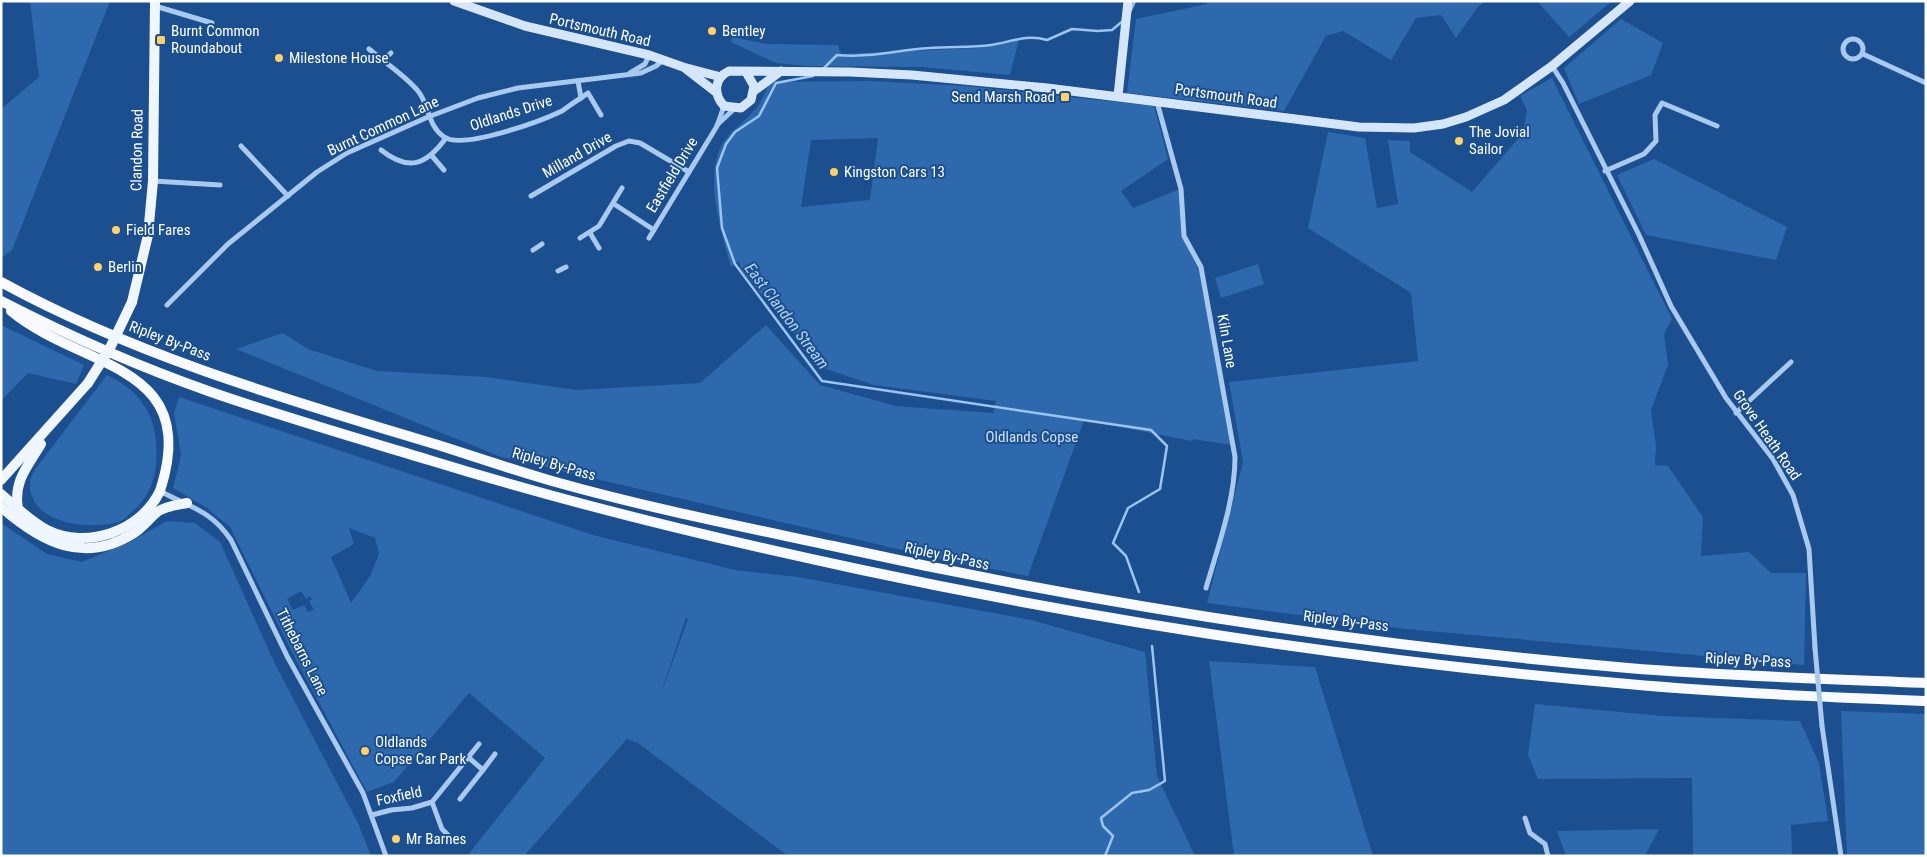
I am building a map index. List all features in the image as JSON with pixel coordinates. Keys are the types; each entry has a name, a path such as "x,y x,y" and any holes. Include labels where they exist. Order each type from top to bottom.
{"highway":[{"name":"Ripley By-Pass","path":"1,282 68,316 174,360 299,403 553,481 638,503 975,578 1233,621 1486,653 1629,668 1926,683"},
{"name":"Ripley By-Pass","path":"1,302 117,356 209,391 504,483 638,520 975,594 1234,638 1474,669 1629,684 1926,701"},
{"path":"1,302 41,332 126,372 152,396 163,414 170,446 169,461 160,491"}],"main road":[{"name":"Portsmouth Road","path":"454,1 525,26 664,59 683,68 717,93 724,106"},
{"path":"1118,96 1128,1"},
{"name":"Portsmouth Road","path":"683,68 721,77 734,70 746,72 827,71 912,75 1118,96 1359,128 1414,128 1456,120 1492,107 1552,66 1630,1"},
{"name":"Clandon Road","path":"1,480 50,428 88,383 106,354 133,300 148,235 153,181 155,3"},
{"path":"724,106 734,109 747,105 754,91 781,71"},
{"path":"746,72 752,81 754,91"},
{"path":"717,93 716,87 721,77"},
{"path":"18,509 16,494 19,480 50,428"},
{"path":"1,494 18,509 48,530 63,536 81,538 98,537 114,532 136,520 155,502 160,491"},
{"path":"1,507 26,529 40,537 67,546 96,548 110,545 133,533 164,509 187,503"}],"street":[{"path":"155,3 212,23"},
{"path":"1850,40 1857,40 1862,45 1863,54 1856,59 1849,58 1844,54 1844,45 1850,40"},
{"path":"369,49 417,90 426,103 428,117 435,129 446,138 432,156 410,164 398,162 381,150"},
{"path":"382,61 391,53"},
{"path":"1863,54 1926,83"},
{"name":"Burnt Common Lane","path":"627,74 645,64 649,55"},
{"name":"Burnt Common Lane","path":"167,305 228,244 288,196 347,153 428,117 499,93 648,71 664,59"},
{"name":"Grove Heath Road","path":"1552,66 1563,83 1639,235 1671,306 1736,413 1781,472 1799,510 1809,549 1822,726 1841,856"},
{"path":"578,80 580,98 588,93 601,115"},
{"name":"Oldlands Drive","path":"446,138 464,141 501,132 563,110 580,98"},
{"name":"Kiln Lane","path":"1157,101 1181,189 1184,236 1201,267 1235,457 1235,471 1227,514 1206,588"},
{"path":"1606,171 1644,154 1656,141 1655,114 1662,102 1717,126"},
{"name":"Eastfield Drive","path":"649,238 717,126 724,106"},
{"name":"Eastfield Drive","path":"717,126 734,109"},
{"name":"Milland Drive","path":"531,196 616,146 629,141 640,143 689,172"},
{"path":"241,146 288,196"},
{"path":"432,156 444,170"},
{"path":"153,181 220,185"},
{"path":"580,238 599,226 622,188"},
{"path":"614,204 654,230"},
{"path":"590,233 599,248"},
{"path":"533,250 542,244"},
{"path":"558,271 566,267"},
{"path":"1736,413 1791,362"},
{"name":"Tithebarns Lane","path":"160,491 207,513 231,540 287,656 363,792 386,856"},
{"name":"Foxfield","path":"372,815 391,810 412,808 432,802 479,744"},
{"path":"460,799 495,754"},
{"path":"468,757 483,770"},
{"name":"Foxfield","path":"432,802 442,829 448,835"},
{"path":"1525,818 1530,833 1545,844 1548,856"}],"green space":[{"path":"30,1 110,1 12,250 1,258 1,109 39,77"},
{"path":"1207,1 1485,1 1477,8 1456,38 1441,15 1416,18 1391,60 1343,31 1326,36 1284,111 1127,93 1136,19 1207,4"},
{"path":"1537,1 1612,1 1569,37"},
{"path":"1621,19 1663,43 1651,75 1579,104 1564,68"},
{"path":"732,37 766,44 838,45 841,54 979,48 1019,39 1010,75 922,67 807,66 776,63 731,42"},
{"path":"1552,78 1672,319 1664,334 1668,365 1651,410 1656,445 1655,465 1668,466 1703,517 1701,556 1749,552 1771,573 1806,573 1804,665 1406,629 1207,603 1243,462 1229,382 1418,361 1411,293 1308,228 1328,132 1365,138 1377,208 1398,204 1388,140 1410,141 1410,152 1472,192 1523,133 1527,110 1520,96"},
{"name":"Oldlands Copse","path":"871,81 966,86 1154,106 1168,159 1121,191 1133,208 1180,189 1183,236 1200,267 1231,445 1193,439 1192,441 1084,420 1028,576 932,557 501,457 236,349 283,333 308,349 377,371 486,377 576,390 700,383 766,325 820,385 896,406 993,413 996,401 874,385 823,368 743,272 738,261 731,267 716,208 714,176 716,162 723,144 730,134 756,109 770,82","holes":["878,138 870,200 801,207 811,140"]},
{"path":"1654,159 1787,227 1776,260 1646,235 1617,175"},
{"path":"1258,264 1264,284 1221,298 1215,278"},
{"path":"1,325 84,365 76,384 28,373 1,401"},
{"path":"107,375 134,393 147,410 156,442 156,462 153,480 140,504 121,521 94,525 64,521 50,516 39,508 32,496 30,482 36,468"},
{"path":"179,397 593,535 735,570 798,577 1031,620 1145,652 1157,776 1195,856 788,856 638,743 627,739 524,856 467,856 545,758 469,693 394,782 367,792 294,656 230,527 207,508 173,488 181,455 174,413","holes":["349,528 375,538 379,554 370,576 351,603 331,557 354,544","301,591 306,599 310,596 312,599 309,601 314,610 308,612 304,605 293,610 287,599","686,618 688,619 662,691"]},
{"path":"167,521 195,523 220,542 274,662 358,823 371,856 1,856 1,523 47,554 82,562 128,543"},
{"path":"1209,661 1315,667 1373,856 1234,856"},
{"path":"1535,704 1662,716 1800,721 1819,763 1828,821 1791,825 1792,856 1693,856 1692,778 1538,779 1528,755"},
{"path":"1841,711 1926,714 1926,856 1847,856"},
{"path":"1659,829 1645,856 1566,856 1557,831"}],"waterway":[{"name":"East Clandon Stream","path":"1130,12 1135,1"},
{"name":"East Clandon Stream","path":"823,69 837,55 871,55 929,48 983,46 1025,38 1047,40 1072,29 1112,30 1124,20"},
{"name":"East Clandon Stream","path":"813,76 776,83 759,116 735,132 726,144 717,168 722,228 735,264 822,381 1151,430 1167,446 1160,489 1128,508 1113,543 1126,556 1139,592"},
{"name":"East Clandon Stream","path":"1105,856 1113,836 1103,826 1101,818 1132,793 1149,790 1165,781 1152,646"}],"place":[{"name":"Bentley","path":"712,31"},
{"name":"Burnt Common Roundabout","path":"161,40"},
{"name":"Milestone House","path":"279,58"},
{"name":"Send Marsh Road","path":"1065,97"},
{"name":"The Jovial Sailor","path":"1459,141"},
{"name":"Kingston Cars 13","path":"834,172"},
{"name":"Field Fares","path":"116,230"},
{"name":"Berlin","path":"98,267"},
{"name":"Oldlands Copse Car Park","path":"365,751"},
{"name":"Mr Barnes","path":"396,839"}]}
